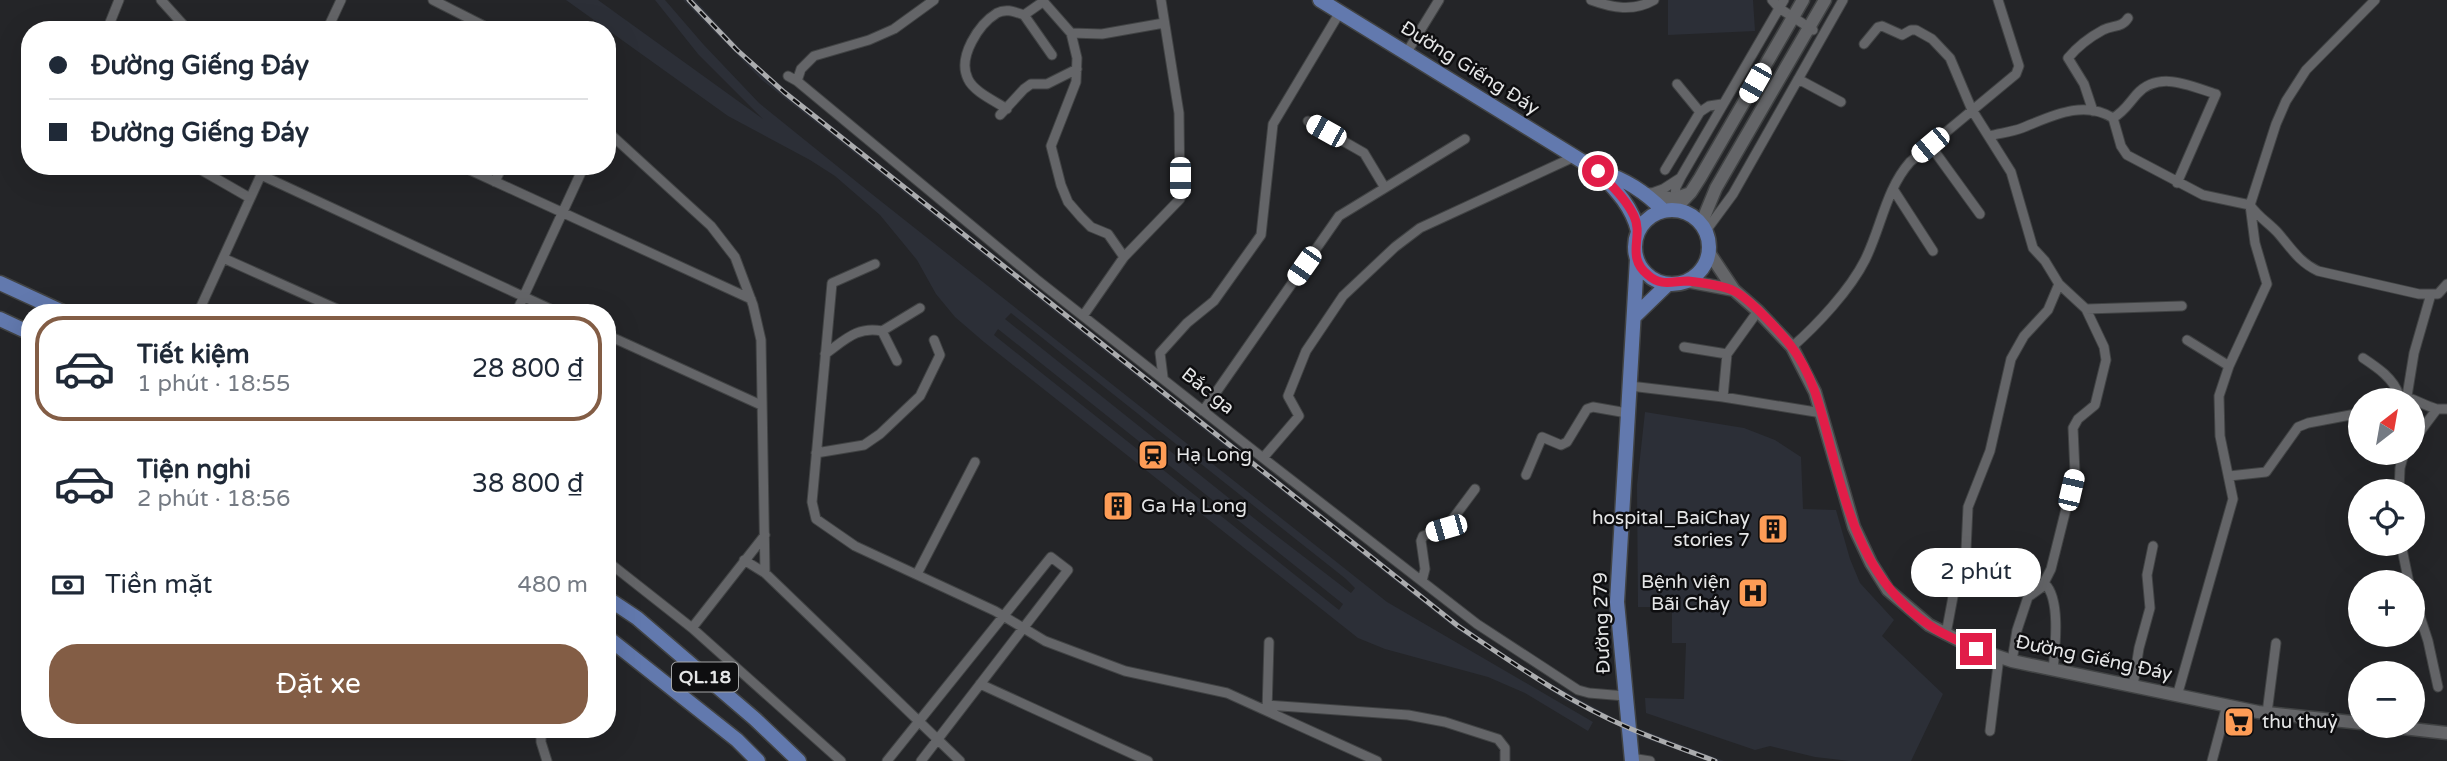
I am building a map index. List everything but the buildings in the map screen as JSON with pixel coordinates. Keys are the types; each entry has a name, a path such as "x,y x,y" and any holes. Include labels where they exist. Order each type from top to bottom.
{"main road":[{"name":"Đường Giếng Đáy","path":"1320,0 1598,171 1621,195 1635,218 1638,231"},
{"path":"1734,290 1686,281 1668,284 1649,276 1637,259 1635,250 1638,231 1645,222 1691,192 1802,0"},
{"path":"1686,281 1702,269 1708,251 1704,217 1716,188 1825,0"},
{"name":"Đường Giếng Đáy","path":"1598,171 1616,177 1670,207"},
{"path":"1670,207 1692,217 1705,232"},
{"name":"Đường Giếng Đáy","path":"1708,251 1734,290 1792,347 1815,392 1854,527 1871,563 1894,595 1928,625 1976,649 2012,661 2267,713 2348,722"},
{"name":"Đường 279","path":"1632,760 1618,602 1637,259"},
{"path":"0,284 45,304"},
{"path":"1635,316 1668,284"},
{"path":"0,319 21,328"},
{"name":"QL.18","path":"616,604 637,618 755,719 799,761"},
{"name":"QL.18","path":"616,644 737,740 758,761"},
{"path":"2425,731 2447,733"}],"street":[{"path":"111,21 119,0"},
{"path":"161,0 180,21"},
{"path":"333,21 341,0"},
{"path":"433,0 475,21"},
{"name":"Bắc ga","path":"934,0 894,29 869,40 814,56 792,79 1083,316 1477,624 1578,690 1625,696"},
{"path":"1083,316 1124,257 1180,200 1179,113 1161,0"},
{"path":"1407,52 1439,0"},
{"path":"1591,0 1626,9 1654,0"},
{"path":"1705,232 1733,194 1843,0"},
{"path":"1792,347 1860,268 1897,177 1930,145 2016,74 2019,66 1998,0"},
{"path":"2177,696 2232,507 2233,499 2220,436 2218,404 2229,366 2267,284 2255,243 2250,205 2276,124 2293,89 2314,61 2375,0"},
{"path":"1024,15 1043,1 1071,33 1077,58 1076,82 1051,146 1068,202 1091,226 1108,233 1124,257"},
{"path":"1670,207 1681,177 1778,3 1793,18 1822,35"},
{"path":"1052,55 1024,15 1010,10 998,12 975,34 965,63 968,79 1003,112 1031,84 1046,84 1077,69"},
{"path":"1163,377 1160,353 1187,323 1214,300 1261,235 1273,124 1340,12"},
{"path":"2093,111 2084,84 2068,58 2082,43 2104,29 2125,23 2128,18"},
{"path":"1071,33 1102,34 1164,23"},
{"path":"1864,44 1878,27 1902,34 1916,30 1932,39 1950,58 1972,110 2011,172 2033,248 2045,261 2059,284 2087,309 2104,347 2106,367 2095,405 2078,419 2073,428 2077,463 2051,569 2045,584 2028,597 2017,630 2012,661"},
{"path":"1798,79 1841,102"},
{"path":"2113,118 2122,112 2143,88 2158,81 2176,82 2216,94 2178,183"},
{"path":"1678,84 1700,112"},
{"path":"1665,170 1700,112 1709,106 1722,104"},
{"path":"1989,136 2020,129 2054,114 2077,110 2106,114 2113,118 2121,146 2127,155 2203,195 2250,205 2275,230 2294,255 2309,267 2431,295 2440,292 2447,284"},
{"path":"1308,121 1364,153 1385,188"},
{"path":"616,139 711,226 735,257 751,299 761,340 765,573"},
{"path":"1203,411 1339,216 1346,209 1465,139"},
{"path":"1930,145 1980,214"},
{"path":"1263,458 1299,416 1288,396 1306,351 1343,296 1362,276 1420,228 1576,156"},
{"path":"209,175 250,198"},
{"path":"202,304 261,175"},
{"path":"271,175 539,304"},
{"path":"480,175 751,299"},
{"path":"495,182 498,175"},
{"path":"520,304 580,175"},
{"path":"1647,194 1662,189 1681,177"},
{"path":"1893,189 1933,251"},
{"path":"223,258 326,304"},
{"path":"875,264 832,283 812,502 816,519 855,546 1004,616 1045,641 1125,671 1227,693 1268,708 1377,761"},
{"path":"1946,634 1955,586 1966,550 1968,507 1990,451 2011,359 2024,336 2048,310 2059,284"},
{"path":"2405,388 2431,295"},
{"path":"2087,309 2182,306"},
{"path":"825,354 857,332 869,329 882,331 920,308"},
{"path":"1723,397 1727,354 1758,312"},
{"path":"882,331 897,361"},
{"path":"616,339 761,405"},
{"path":"816,453 864,445 880,434 920,396 940,355 934,340"},
{"path":"2187,340 2229,366"},
{"path":"1684,347 1727,354"},
{"path":"2364,358 2387,376 2397,388"},
{"path":"1630,386 1822,413"},
{"path":"1526,475 1542,437 1561,445 1567,442 1587,409 1593,407 1627,412"},
{"path":"2426,427 2442,409"},
{"path":"2229,476 2266,472 2298,427 2348,416"},
{"path":"917,574 975,462"},
{"path":"1422,582 1425,569 1421,541 1423,536 1446,528 1475,489"},
{"path":"692,628 765,535"},
{"path":"2133,686 2139,648 2150,608 2147,575 2153,546"},
{"path":"887,761 1051,557 1068,570 921,761"},
{"path":"744,560 765,573 960,761"},
{"path":"616,568 692,628 841,761"},
{"path":"2045,584 2049,588 2055,620 2053,670"},
{"path":"2425,632 2438,687"},
{"path":"1268,708 1269,642"},
{"path":"2267,713 2276,643"},
{"path":"1990,731 1999,657"},
{"path":"980,684 1148,761"},
{"path":"2213,761 2227,705"},
{"path":"1268,708 1408,715 1445,722 1498,739 1505,748 1506,761"},
{"path":"541,738 547,761"},
{"path":"1632,760 1650,761"}],"shaded area":[{"path":"566,0 598,0 763,119 698,54 655,0 665,0 759,103 868,191 1387,602 1593,722 1588,731 1525,693 1488,677 1385,649 1358,638 955,317 936,294 917,260 880,215 835,176 728,116 616,36 616,21 595,21","holes":["1011,313 1355,588 1351,593 1005,319","998,329 1343,604 1339,610 994,335"]},
{"path":"683,0 695,0 743,52 785,89 1459,623 1535,675 1619,721 1724,761 1708,761 1641,737 1565,700 1456,629 762,80"},
{"path":"1668,0 1753,0 1755,31 1668,35"},
{"name":"Bệnh viện Bãi Cháy","path":"1645,412 1744,428 1775,440 1801,457 1803,509 1836,510 1860,583 1894,620 1882,636 1943,694 1911,761 1850,761 1815,757 1770,746 1755,750 1646,713 1645,698 1684,699 1686,643 1672,643 1672,607 1638,607 1637,485"}],"railway":[{"path":"689,0 737,50 784,92 1458,626 1541,681 1606,718 1715,761"}],"place":[{"name":"Hạ Long","path":"1153,455"},
{"name":"Ga Hạ Long","path":"1118,506"},
{"name":"hospital_BaiChay stories 7","path":"1773,529"},
{"name":"Bệnh viện Bãi Cháy","path":"1753,593"},
{"name":"thu thuỷ","path":"2239,722"}],"route":[{"path":"1598,171 1621,195 1635,218 1638,231 1635,240 1637,259 1649,276 1668,284 1686,281 1734,290 1792,347 1815,392 1854,527 1871,563 1888,590 1928,625 1976,649"}]}
